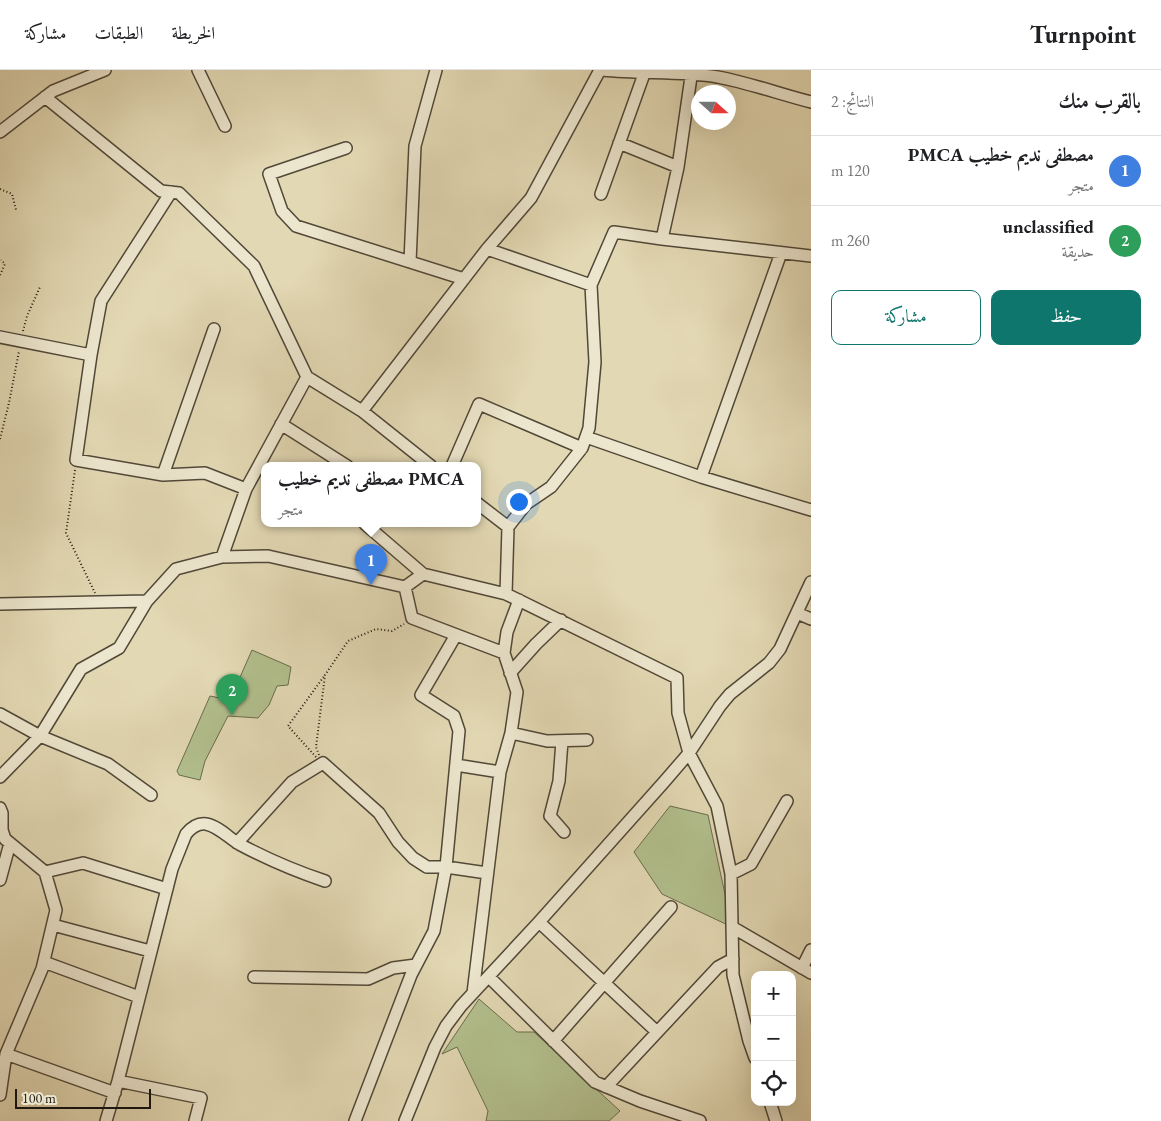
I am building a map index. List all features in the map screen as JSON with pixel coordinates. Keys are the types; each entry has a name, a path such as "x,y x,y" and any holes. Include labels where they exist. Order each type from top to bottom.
{"street":[{"path":"0,132 53,91 105,70"},
{"path":"198,70 225,126"},
{"path":"410,262 414,146 436,70"},
{"path":"362,411 464,279 531,198 601,70 644,74 692,72 811,102"},
{"path":"662,239 678,167 692,72"},
{"path":"601,194 644,74"},
{"path":"45,98 160,191 179,193 254,266 307,377 362,411 427,462"},
{"path":"619,143 678,167"},
{"path":"346,148 269,174 282,211 296,226 464,279"},
{"path":"171,192 101,301 76,460 163,475 205,473 246,489"},
{"path":"506,594 508,527 526,504 551,487 584,442 589,428 595,362 591,285 614,232 811,256"},
{"path":"488,249 591,285"},
{"path":"701,477 781,253"},
{"path":"163,475 214,329"},
{"path":"0,337 91,355"},
{"path":"222,557 246,489 307,377"},
{"path":"454,462 478,404 584,442 811,510"},
{"path":"281,424 341,462"},
{"path":"481,505 508,527"},
{"path":"368,527 423,574 506,594 677,678 678,713 689,753 717,806 731,874 734,975 751,1047"},
{"path":"0,776 40,736 81,669 119,648 147,601 176,569 222,557 268,556 406,587"},
{"path":"406,587 423,574"},
{"path":"405,1121 434,1047 446,1026 461,1006 539,922 689,753 725,700 769,662 780,649 811,582"},
{"path":"406,587 412,618 504,653"},
{"path":"473,993 500,772 511,733 516,692 504,653 507,632 520,600"},
{"path":"0,604 147,601"},
{"path":"796,613 811,619"},
{"path":"510,673 560,620"},
{"path":"355,1121 416,965 434,931 446,867 459,731 454,716 421,695 456,635"},
{"path":"0,714 40,736 108,764 151,796"},
{"path":"511,733 547,741 587,740"},
{"path":"562,741 559,781 550,816 564,832"},
{"path":"237,843 292,782 323,764 379,814 398,842 413,858 427,867 446,867 487,873"},
{"path":"456,765 500,772"},
{"path":"731,874 751,864 787,801"},
{"path":"0,808 2,813 2,830 5,839 45,872 56,910 44,962 6,1054 0,1095"},
{"path":"106,1121 115,1093 172,869 190,829 200,824 211,826 237,843 286,868 325,881"},
{"path":"0,880 10,843"},
{"path":"45,872 83,863 167,889"},
{"path":"553,1041 671,907"},
{"path":"539,922 657,1032"},
{"path":"53,924 150,952"},
{"path":"732,927 807,971 811,950"},
{"path":"606,1087 718,967 733,959"},
{"path":"44,962 139,997"},
{"path":"254,977 368,979 393,968 416,965"},
{"path":"489,977 595,1082 640,1101 700,1121"},
{"path":"6,1054 115,1093"},
{"path":"118,1081 201,1098 195,1121"},
{"path":"771,1106 776,1121"}],"path":[{"path":"0,189 12,194 16,210"},
{"path":"0,275 4,264 1,260"},
{"path":"0,439 9,403 20,341 27,316 40,287"},
{"path":"76,460 66,533 99,601"},
{"path":"323,764 288,726 348,641 376,629 392,631 412,618"},
{"path":"323,764 316,747 325,676"}],"green space":[{"path":"252,650 291,667 288,685 277,686 269,705 258,718 228,716 205,761 200,780 179,775 177,771 210,696 230,700"},
{"path":"670,806 708,815 732,927 662,894 634,852"},
{"path":"479,999 517,1032 534,1032 620,1111 609,1121 486,1121 488,1111 457,1047 442,1054"}],"place":[{"name":"مصطفى نديم خطيب PMCA","path":"371,585"},
{"name":"unclassified","path":"232,715"}]}
